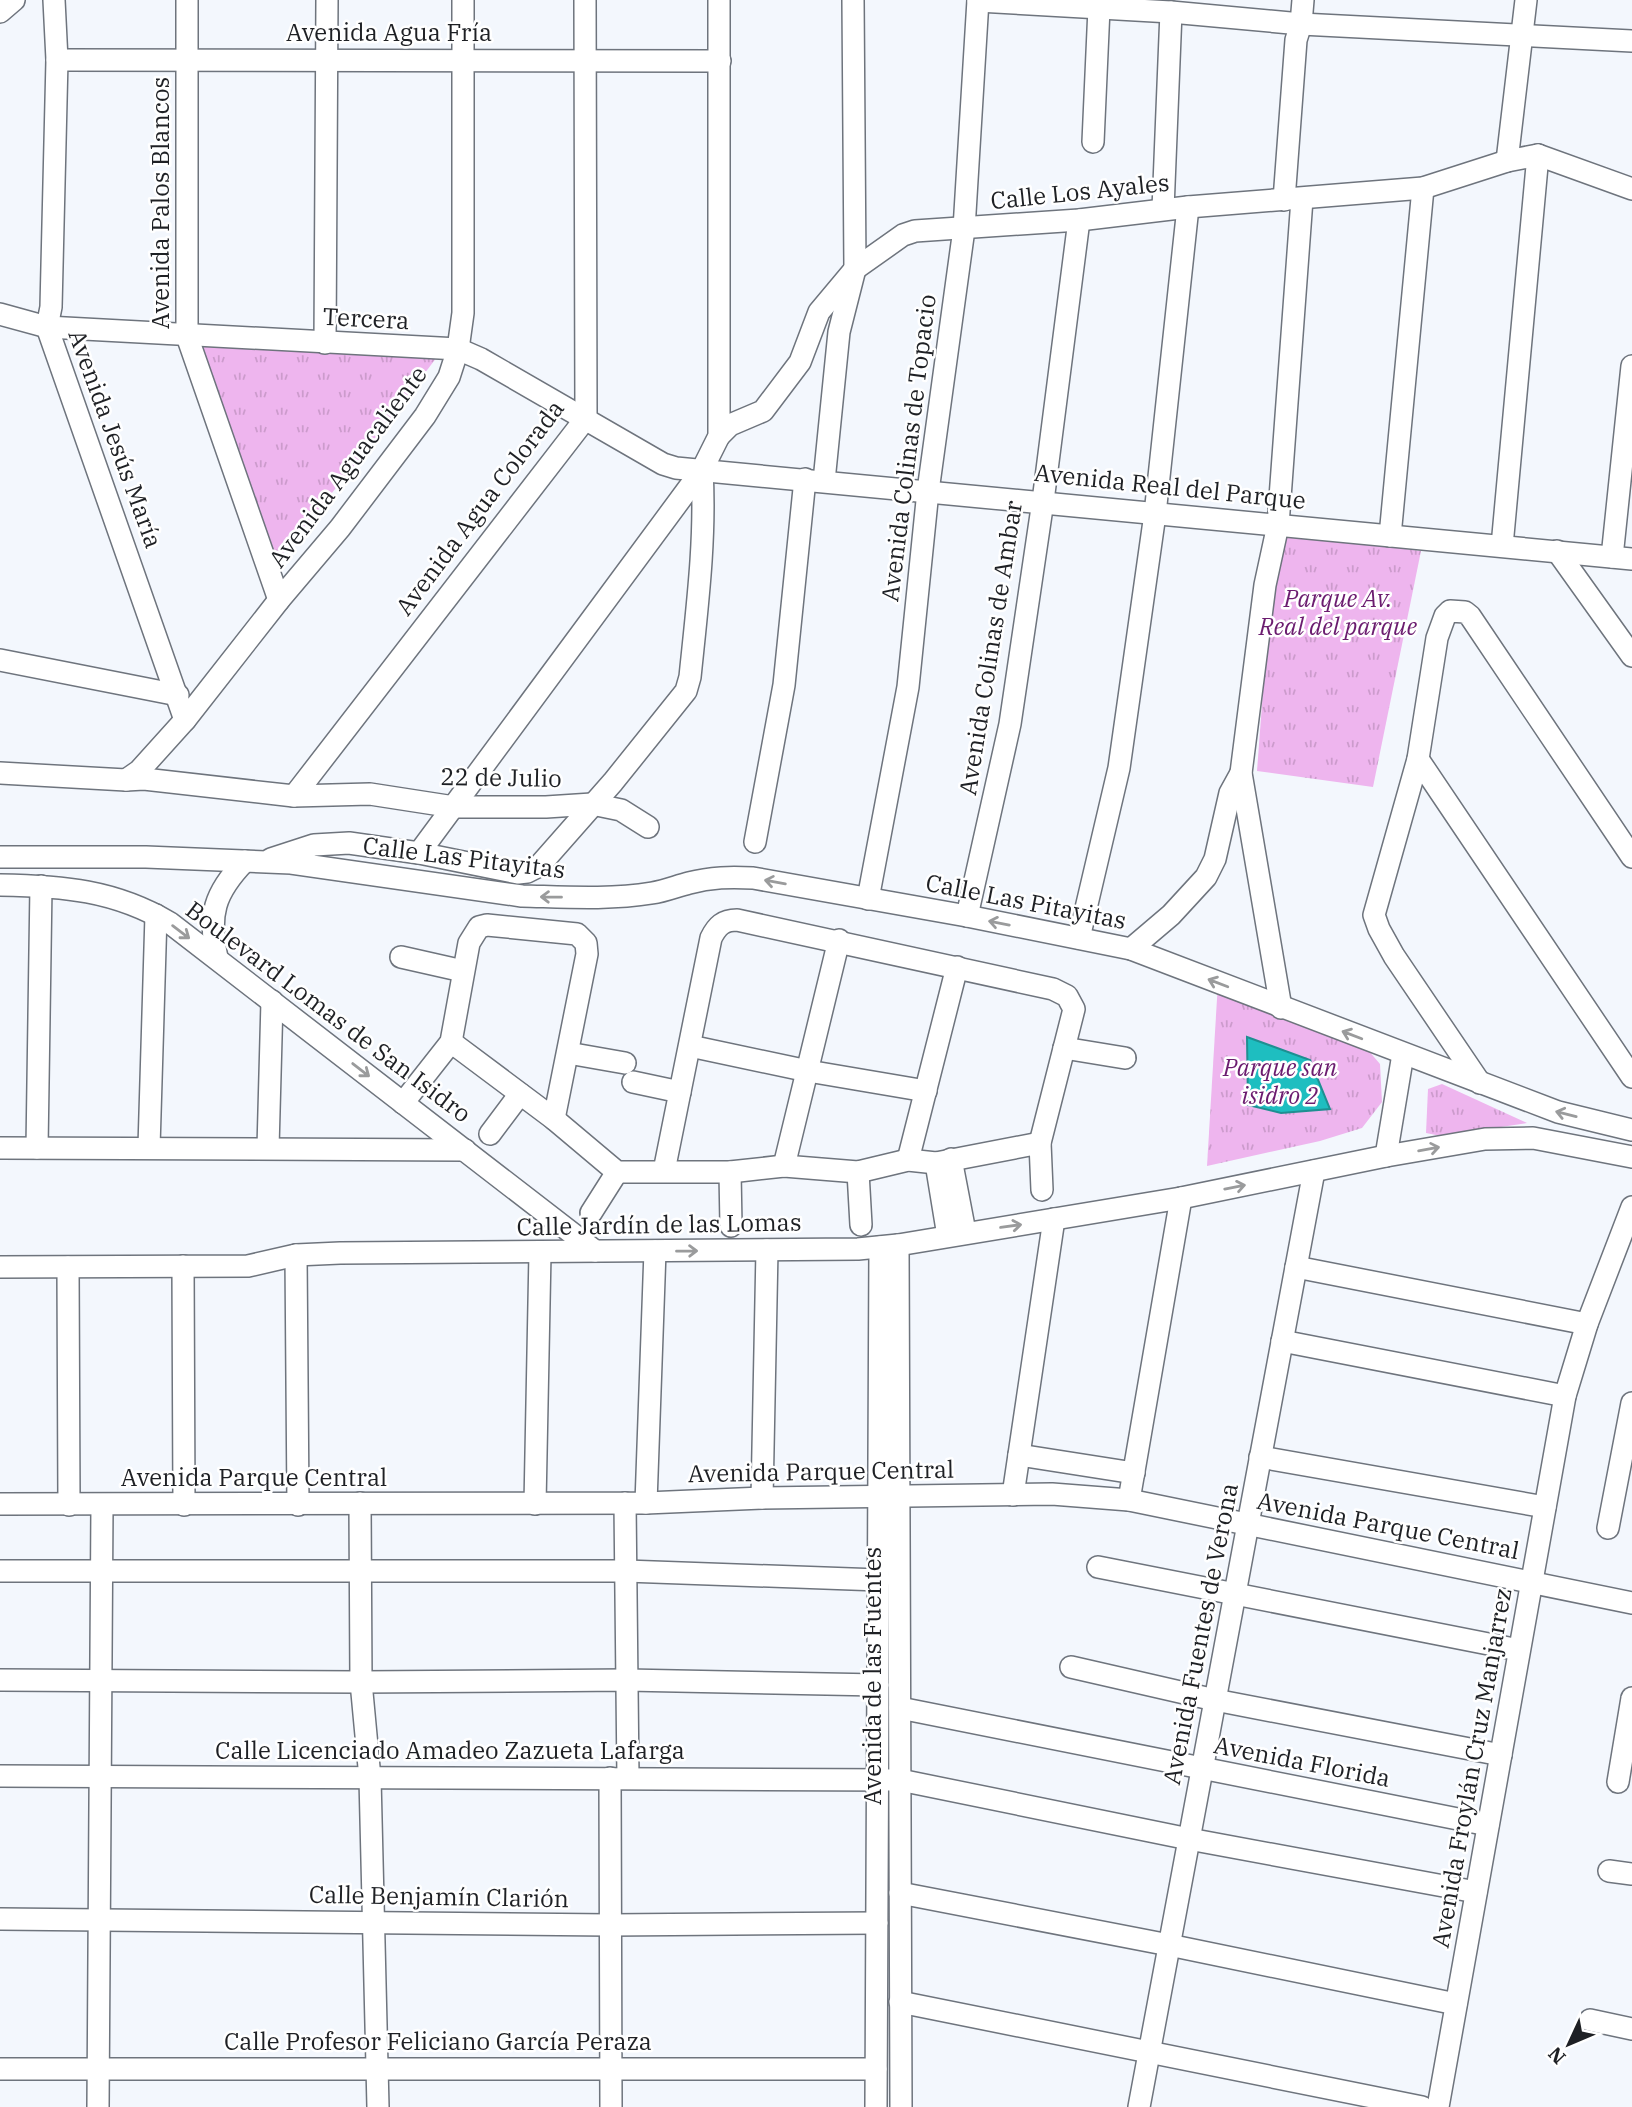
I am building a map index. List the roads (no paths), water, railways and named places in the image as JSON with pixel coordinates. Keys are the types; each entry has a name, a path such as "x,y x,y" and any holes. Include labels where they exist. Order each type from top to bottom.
{"street":[{"path":"0,12 13,0"},
{"name":"Avenida Jesús María","path":"54,0 57,60 51,307 47,327 185,720"},
{"name":"Avenida Palos Blancos","path":"187,0 187,336 279,600"},
{"path":"325,343 327,0"},
{"name":"Avenida Aguacaliente","path":"126,780 139,771 185,720 279,600 340,528 425,416 449,377 458,349 463,313 463,0"},
{"name":"Avenida Agua Colorada","path":"294,796 586,418 585,0"},
{"path":"419,853 702,470 719,436 719,0"},
{"path":"755,842 784,685 839,332 855,270 853,0"},
{"path":"978,0 1171,12 1301,24 1632,41"},
{"name":"Avenida Colinas de Topacio","path":"868,899 908,687 928,491 964,229 978,0"},
{"path":"1303,0 1301,24 1296,40 1293,200 1278,525 1265,585 1241,773 1281,1008 1558,1112 1632,1130"},
{"path":"1507,160 1527,0"},
{"path":"1093,142 1099,8"},
{"path":"1163,209 1171,12"},
{"name":"Avenida Agua Fría","path":"57,60 720,61"},
{"path":"1502,546 1538,155 1632,189"},
{"name":"Calle Los Ayales","path":"719,436 730,425 763,411 800,362 819,312 855,270 903,235 933,228 964,229 1079,220 1163,209 1423,188 1507,160 1538,155"},
{"path":"1390,536 1423,188"},
{"path":"1079,938 1119,768 1155,514 1188,207"},
{"name":"Avenida Colinas de Ambar","path":"967,916 1010,724 1079,220"},
{"name":"Tercera","path":"0,314 47,327 458,349 481,359 663,464 702,470"},
{"path":"1622,558 1632,366"},
{"name":"Avenida Real del Parque","path":"702,470 1622,558"},
{"name":"22 de Julio","path":"0,773 144,779 294,796 370,793 454,807 592,804 686,691 690,677 701,562 704,510 702,470"},
{"path":"1557,551 1632,656"},
{"path":"1480,1083 1394,956 1378,929 1374,915 1418,759 1441,625 1450,611 1465,612 1471,616 1632,857"},
{"path":"0,660 178,695"},
{"path":"1418,759 1632,1077"},
{"path":"1131,949 1171,915 1210,871 1230,793 1241,773"},
{"path":"217,958 212,936 217,900 225,883 255,862 297,849 331,842 419,853 527,873 539,866 592,804 621,810 648,827"},
{"name":"Calle Las Pitayitas","path":"0,857 146,857 255,862 374,874 522,896 596,898 653,893 725,876 753,878 967,916 1131,949 1281,1008"},
{"path":"94,892 99,858"},
{"name":"Boulevard Lomas de San Isidro","path":"0,886 41,886 94,892 156,915 217,958 595,1251"},
{"path":"37,1148 41,886"},
{"path":"149,1147 156,915"},
{"path":"664,1171 711,938 721,923 737,920 839,940 1053,989 1067,996 1074,1009 1040,1143 1042,1190"},
{"path":"403,1102 451,1042 469,943 475,932 484,925 580,936 587,949 554,1119"},
{"path":"784,1166 839,940"},
{"path":"401,957 463,971"},
{"path":"908,1160 957,967"},
{"path":"268,1148 272,1001"},
{"path":"451,1042 554,1119 617,1172 730,1172 784,1166 858,1172 908,1160 943,1161 1040,1143"},
{"path":"690,1046 808,1071 926,1091"},
{"path":"1064,1048 1125,1058"},
{"path":"568,1053 680,1092"},
{"path":"1386,1156 1403,1054"},
{"path":"490,1134 520,1094"},
{"path":"1314,1171 1485,1139 1518,1137 1632,1157"},
{"path":"0,1148 465,1150"},
{"path":"943,1161 957,1234"},
{"name":"Calle Jardín de las Lomas","path":"0,1267 248,1266 296,1255 767,1250 889,1246 1181,1198 1314,1171"},
{"name":"Avenida Fuentes de Verona","path":"1139,2107 1314,1171"},
{"path":"590,1213 617,1172"},
{"path":"730,1172 731,1226"},
{"path":"858,1172 861,1225"},
{"path":"1129,1500 1181,1198"},
{"name":"Avenida Froylán Cruz Manjarrez","path":"1438,2107 1564,1396 1587,1324 1625,1242 1632,1207"},
{"path":"1013,1495 1054,1219"},
{"name":"Avenida de las Fuentes","path":"889,1246 889,1495 900,1708 901,2107"},
{"path":"762,1498 767,1250"},
{"path":"611,2107 610,1925 627,1680 626,1571 636,1503 656,1251"},
{"path":"535,1504 540,1253"},
{"path":"296,1255 299,1504"},
{"path":"183,1266 184,1505"},
{"path":"68,1267 69,1505"},
{"path":"1296,1267 1587,1324"},
{"path":"1282,1341 1564,1396"},
{"path":"1608,1528 1630,1431 1632,1403"},
{"path":"1019,1455 1134,1473"},
{"path":"1260,1457 1545,1507"},
{"name":"Avenida Parque Central","path":"0,1504 535,1504 889,1495 1064,1494 1129,1500 1632,1603"},
{"name":"Avenida de las Fuentes","path":"876,2107 879,1580 889,1495"},
{"path":"360,1503 361,1682 370,1778 378,2107"},
{"path":"98,2107 102,1505"},
{"path":"1098,1567 1519,1650"},
{"path":"0,1571 626,1571 879,1580"},
{"path":"1072,1667 1215,1700 1501,1755"},
{"path":"0,1680 627,1680 878,1685"},
{"path":"1618,1782 1632,1698"},
{"name":"Avenida Florida","path":"900,1708 1488,1825"},
{"name":"Calle Licenciado Amadeo Zazueta Lafarga","path":"0,1776 877,1778 900,1780 1189,1839 1476,1892"},
{"path":"1609,1871 1632,1874"},
{"path":"900,1894 1169,1945 1456,2004"},
{"name":"Calle Benjamín Clarión","path":"0,1919 610,1925 877,1923"},
{"path":"900,2002 1422,2107"},
{"path":"1590,2020 1632,2029"},
{"name":"Calle Profesor Feliciano García Peraza","path":"0,2069 876,2069"}],"water":[{"path":"1247,1037 1310,1060 1330,1109 1281,1113 1248,1105"}],"park label":[{"name":"Parque Av. Real del parque","path":"1338,613"},
{"name":"Parque san isidro 2","path":"1280,1082"}]}
